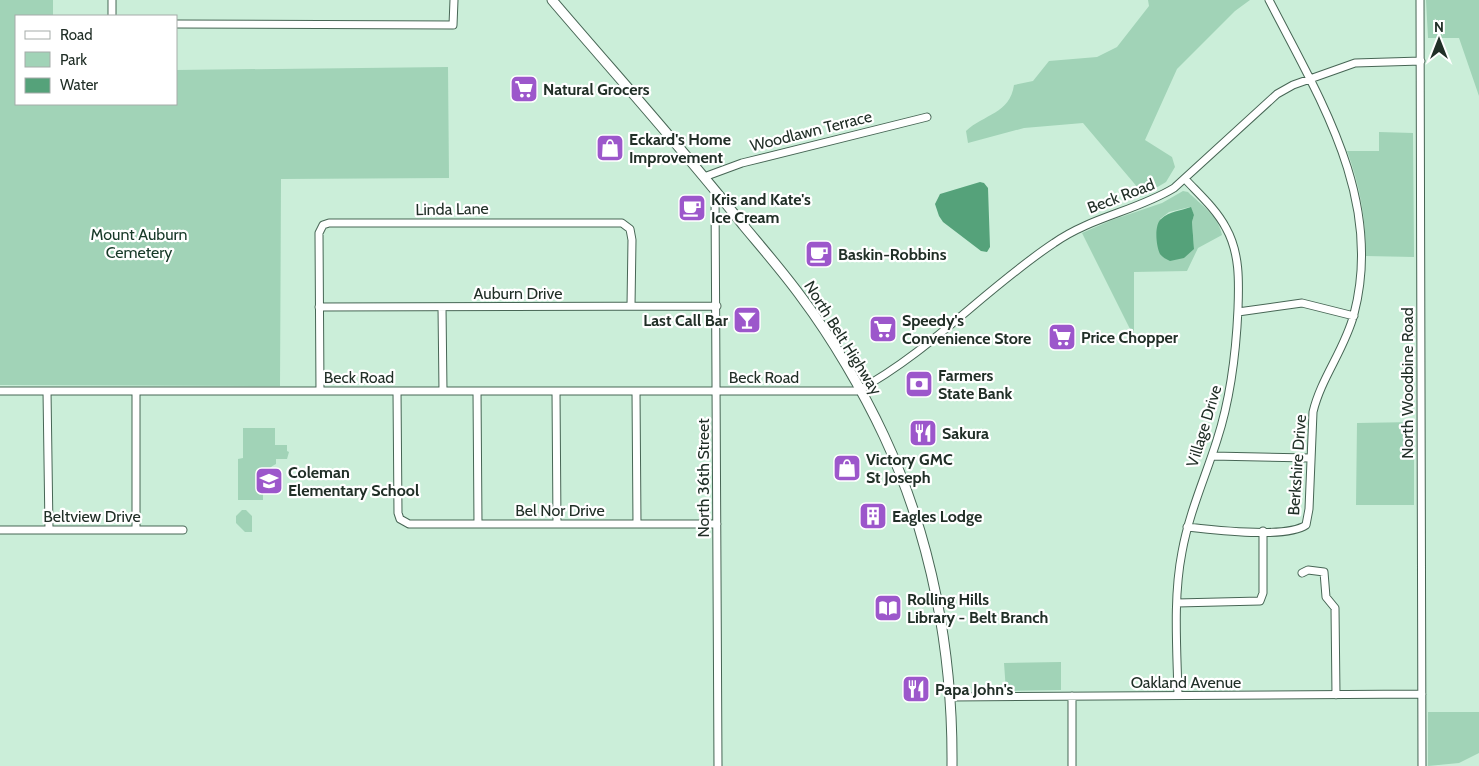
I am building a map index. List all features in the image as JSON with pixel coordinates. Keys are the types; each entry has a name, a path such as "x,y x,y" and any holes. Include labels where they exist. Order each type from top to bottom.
{"main road":[{"name":"North Belt Highway","path":"552,0 716,190 803,298 860,389 884,436 900,474 922,540 942,629 951,697 952,766"}],"street":[{"path":"112,0 112,15"},
{"path":"178,24 453,25 454,0"},
{"name":"Berkshire Drive","path":"1263,532 1294,531 1306,525 1310,508 1310,458 1313,412 1317,398 1342,350 1354,316 1363,268 1363,242 1356,197 1342,149 1269,0"},
{"name":"North Woodbine Road","path":"1420,0 1422,766"},
{"name":"Beck Road","path":"0,391 827,391 860,389 912,355 1024,262 1056,241 1088,223 1156,200 1185,179 1277,94 1308,78 1355,63 1421,61"},
{"name":"Woodlawn Terrace","path":"704,177 742,163 926,117"},
{"name":"Village Drive","path":"1178,696 1178,575 1187,527 1227,406 1233,376 1238,312 1237,263 1228,231 1216,212 1185,179"},
{"name":"North 36th Street","path":"716,190 718,766"},
{"name":"Linda Lane","path":"320,308 319,233 323,225 329,222 622,222 630,229 632,306"},
{"path":"1238,312 1302,304 1354,316"},
{"name":"Auburn Drive","path":"320,308 717,306"},
{"path":"442,307 443,391"},
{"path":"320,308 320,390"},
{"path":"47,390 49,529"},
{"path":"136,391 136,529"},
{"name":"Bel Nor Drive","path":"397,391 398,513 403,522 409,524 718,524"},
{"path":"477,391 478,524"},
{"path":"556,391 557,523"},
{"path":"636,391 637,524"},
{"path":"1212,456 1310,458"},
{"path":"1177,603 1260,601 1263,593 1263,532 1187,527"},
{"name":"Beltview Drive","path":"0,530 184,530"},
{"path":"1302,573 1308,570 1324,572 1326,597 1335,608 1336,695"},
{"name":"Oakland Avenue","path":"951,697 1422,694"},
{"path":"1072,696 1072,766"}],"green space":[{"name":"Mount Auburn Cemetery","path":"0,0 53,0 53,15 15,15 15,105 178,105 178,70 448,67 449,178 281,179 280,386 0,385"},
{"path":"1148,0 1250,0 1235,11 1177,69 1145,140 1172,157 1175,167 1166,182 1144,195 1083,123 1024,128 968,143 966,131 1002,108 1012,95 1014,85 1033,81 1049,61 1097,57 1117,47 1149,6"},
{"path":"1426,0 1479,0 1479,96 1459,38 1428,38"},
{"path":"1379,132 1413,133 1414,257 1366,256 1365,229 1361,203 1347,151 1379,151"},
{"path":"1183,191 1188,192 1213,216 1222,235 1198,248 1187,271 1134,272 1134,337 1082,233 1112,220 1162,203","holes":["1190,207 1194,215 1192,222 1194,249 1160,219 1169,212"]},
{"path":"1414,422 1414,505 1356,505 1357,423"},
{"path":"243,428 275,428 275,445 287,445 287,451 289,452 287,459 276,459 276,464 265,475 263,500 238,500 238,459 243,458"},
{"path":"242,510 246,510 252,516 252,532 245,532 236,523 236,516"},
{"path":"1061,662 1061,690 1006,691 1004,663"},
{"path":"1428,712 1479,712 1479,753 1459,763 1428,766"}],"water":[{"path":"980,182 984,183 988,188 990,247 987,252 981,251 943,222 935,204 940,194"},
{"path":"1191,207 1194,215 1192,222 1194,249 1184,258 1170,261 1160,254 1156,236 1157,226 1161,219 1168,214"}],"place":[{"name":"Natural Grocers","path":"524,89"},
{"name":"Eckard's Home Improvement","path":"610,148"},
{"name":"Kris and Kate's Ice Cream","path":"692,208"},
{"name":"Baskin-Robbins","path":"819,254"},
{"name":"Last Call Bar","path":"747,320"},
{"name":"Speedy's Convenience Store","path":"883,329"},
{"name":"Price Chopper","path":"1062,337"},
{"name":"Farmers State Bank","path":"919,384"},
{"name":"Sakura","path":"923,433"},
{"name":"Victory GMC St Joseph","path":"847,468"},
{"name":"Coleman Elementary School","path":"269,481"},
{"name":"Eagles Lodge","path":"873,516"},
{"name":"Rolling Hills Library - Belt Branch","path":"888,608"},
{"name":"Papa John's","path":"916,689"}]}
